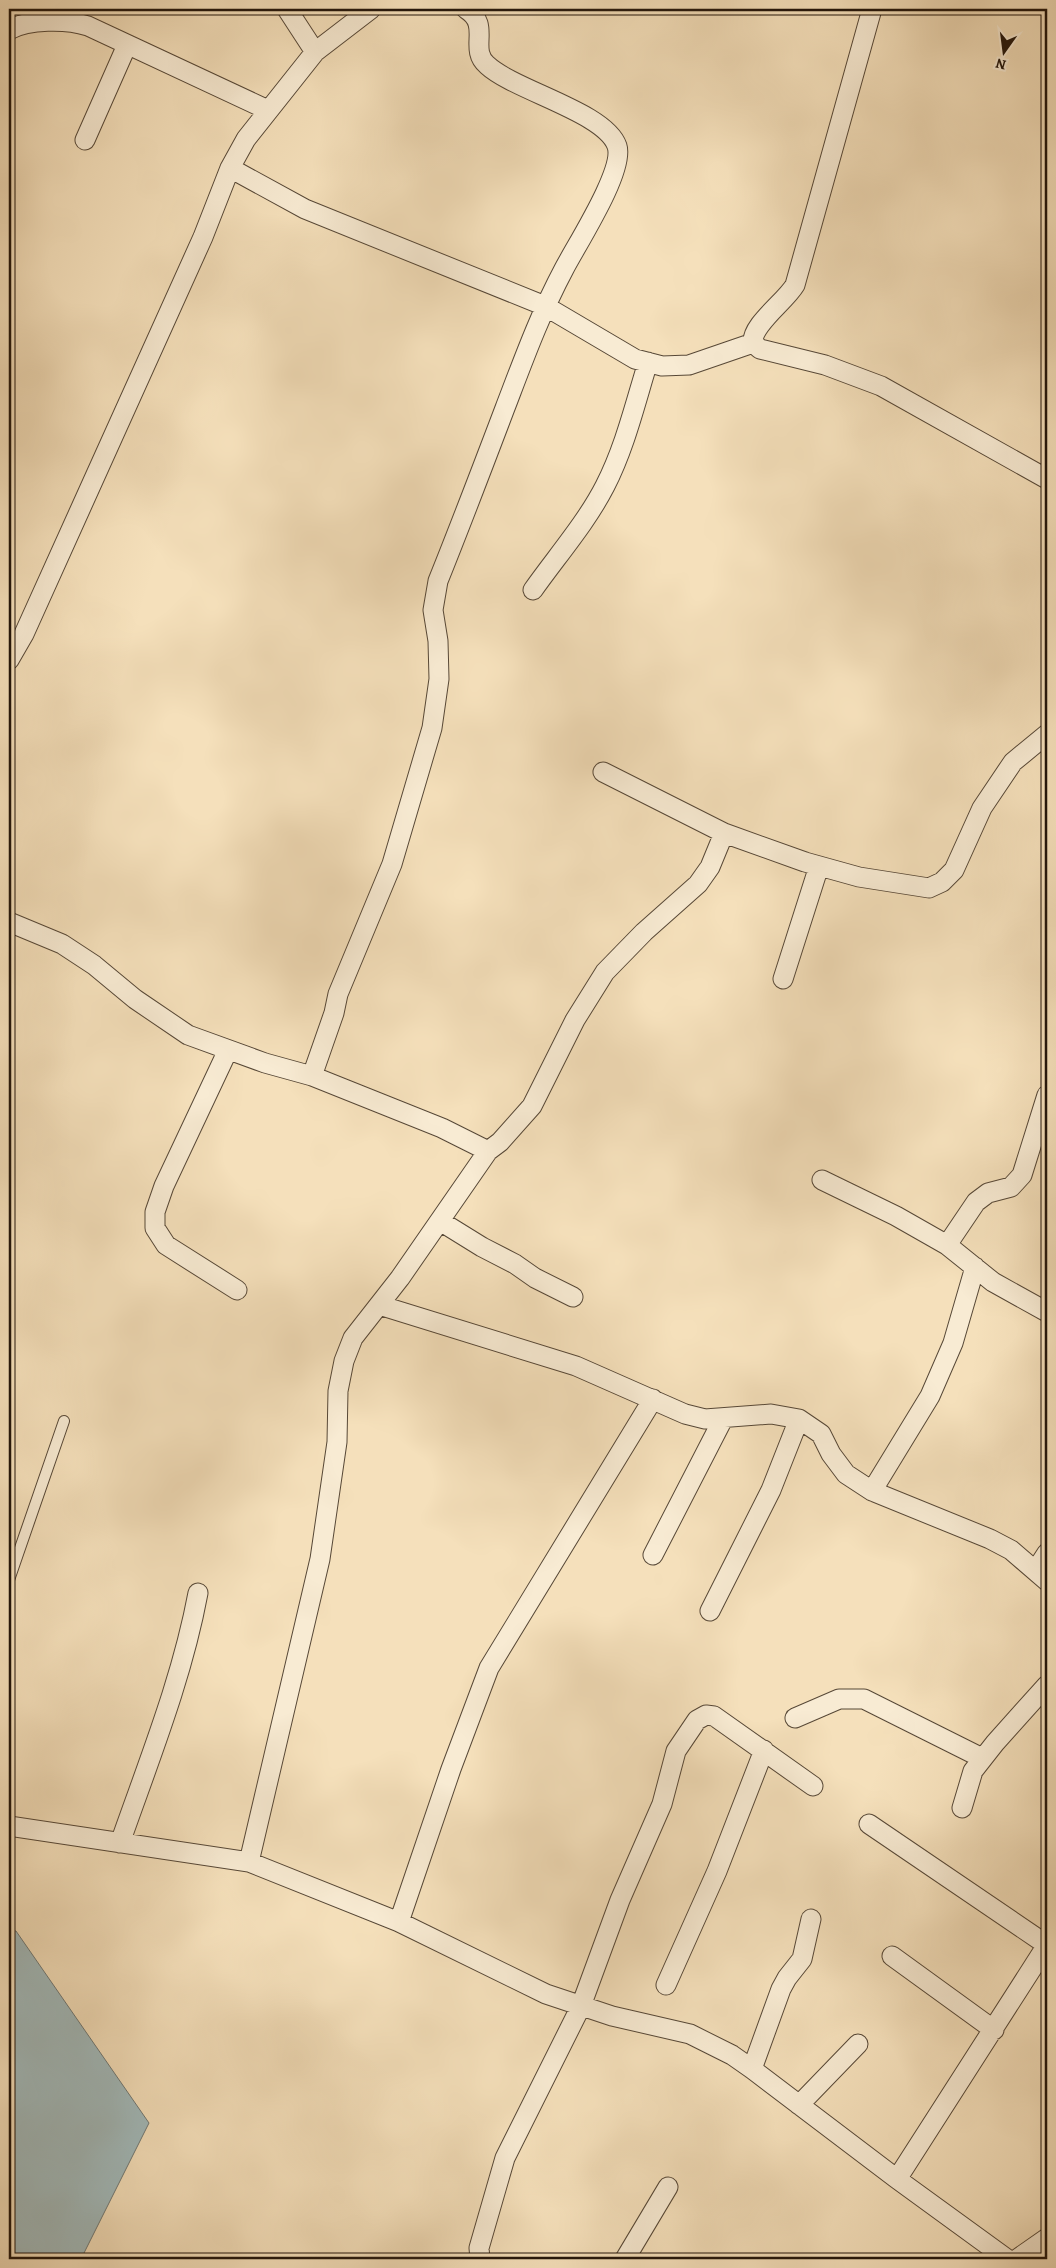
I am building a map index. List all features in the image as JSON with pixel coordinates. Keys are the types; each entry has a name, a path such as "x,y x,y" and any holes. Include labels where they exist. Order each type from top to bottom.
{"street":[{"path":"287,9 315,52"},
{"path":"9,660 24,634 195,255 230,168 246,139 315,52 370,9"},
{"path":"312,1076 334,1013 338,994 392,864 432,728 439,679 438,640 433,610 438,581 545,306 616,169 618,158 617,146 611,136 586,116 499,75 485,63 479,56 479,23 474,14 466,9"},
{"path":"753,343 754,334 764,319 788,297 795,285 872,9"},
{"path":"9,30 14,27 73,21 88,26 268,110"},
{"path":"85,140 127,45"},
{"path":"230,168 305,209 545,306 635,359 662,366 688,365 753,343"},
{"path":"753,343 760,349 825,365 881,386 1047,479"},
{"path":"533,590 594,504 605,485 623,443 648,362"},
{"path":"603,772 724,833 818,866 859,877 911,887 929,888 942,882 954,870 982,808 1013,762 1047,734"},
{"path":"249,1862 320,1559 336,1451 338,1391 344,1360 353,1338 440,1221 488,1151 500,1142 532,1106 575,1020 605,972 644,932 698,884 710,867 724,833"},
{"path":"782,979 818,866"},
{"path":"9,922 62,944 94,965 135,999 188,1035 228,1050 312,1076 442,1128 488,1151"},
{"path":"228,1050 164,1186 154,1212 155,1228 166,1245 237,1290"},
{"path":"947,1245 976,1202 988,1193 1011,1187 1022,1175 1047,1095"},
{"path":"822,1180 896,1216 947,1245 993,1282 1047,1312"},
{"path":"440,1221 471,1241 515,1264 535,1278 573,1297"},
{"path":"872,1491 930,1396 953,1343 975,1267"},
{"path":"379,1305 576,1366 685,1414 705,1419 771,1414 798,1419 821,1434 831,1454 846,1474 872,1491 990,1539 1011,1550 1042,1575 1047,1553"},
{"path":"399,1922 451,1770 489,1668 653,1399"},
{"path":"653,1555 723,1419"},
{"path":"710,1611 771,1490 798,1419"},
{"path":"120,1843 180,1671 198,1593"},
{"path":"962,1808 973,1771 982,1758 1047,1685"},
{"path":"796,1718 839,1699 864,1699 982,1758"},
{"path":"480,2259 479,2248 505,2158 581,2006 620,1900 662,1804 676,1751 686,1735 697,1720 706,1715 714,1716 814,1786"},
{"path":"666,1985 717,1871 764,1750"},
{"path":"869,1824 1047,1945 897,2179"},
{"path":"9,1826 249,1862 399,1922 546,1994 612,2016 690,2034 732,2054 897,2179 1008,2259"},
{"path":"752,2069 781,1989 802,1959 811,1919"},
{"path":"892,1956 994,2030"},
{"path":"800,2105 858,2044"},
{"path":"625,2259 668,2188"},
{"path":"1017,2259 1047,2238"}],"lane":[{"path":"9,1580 64,1421"}],"water":[{"path":"9,1930 16,1931 149,2123 81,2259 9,2259"}]}
